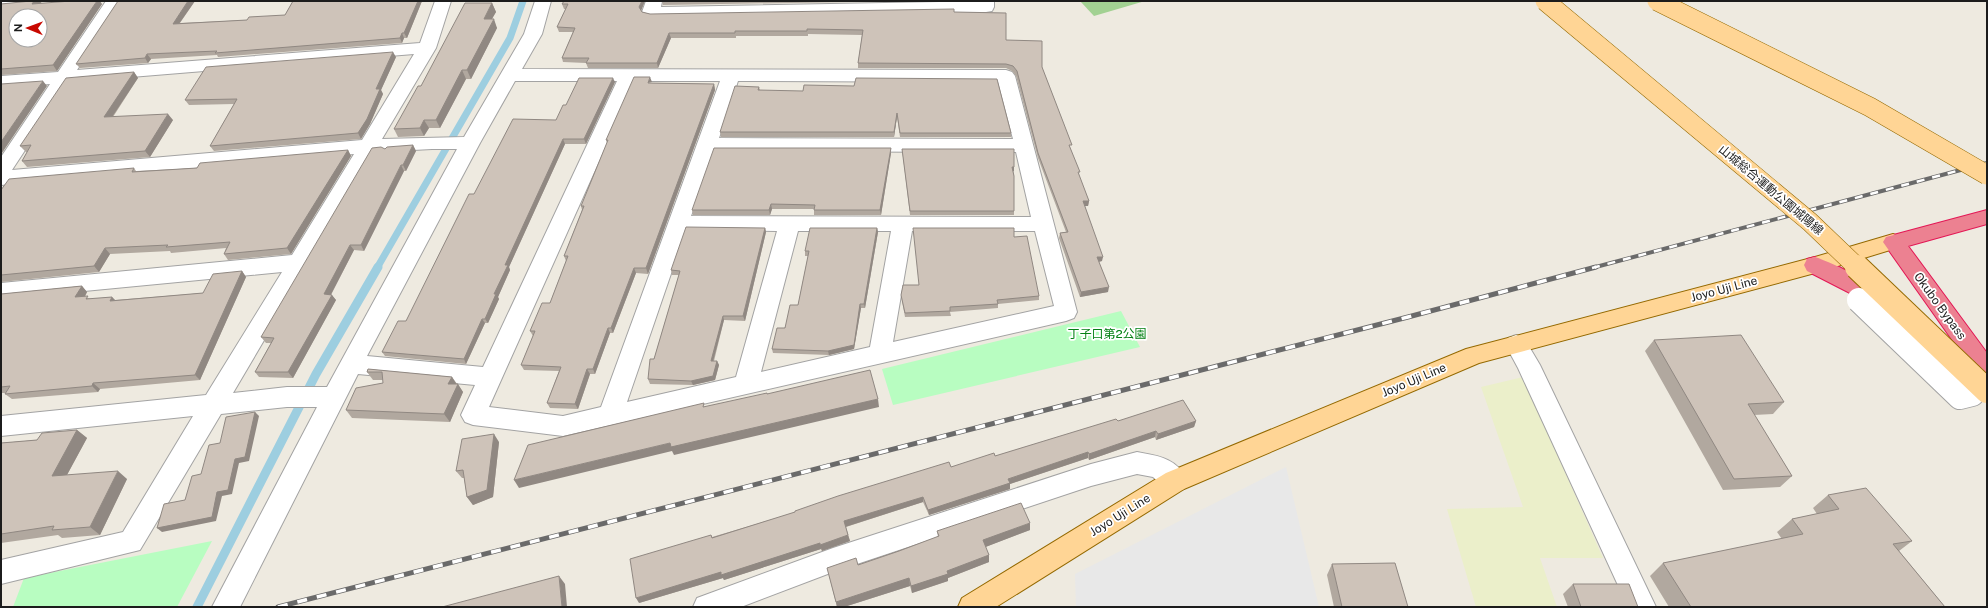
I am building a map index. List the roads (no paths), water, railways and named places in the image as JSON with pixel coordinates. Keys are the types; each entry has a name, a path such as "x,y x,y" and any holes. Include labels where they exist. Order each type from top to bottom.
{"highway":[{"path":"1893,242 1987,217"},
{"name":"Okubo Bypass","path":"1893,242 1924,282 1987,372"},
{"path":"1815,265 1856,286 1903,321 1968,382 1987,403"}],"main road":[{"name":"山城総合運動公園城陽線","path":"1544,1 1810,222 1987,391"},
{"path":"1657,1 1870,107 1987,176"},
{"name":"Joyo Uji Line","path":"972,607 1176,481 1474,355 1815,265 1893,242"}],"street":[{"path":"1,3 29,1"},
{"path":"1,172 114,1"},
{"path":"1,572 131,542 427,48 443,1"},
{"path":"226,607 322,397 351,364 465,142 509,75 533,34 543,1"},
{"path":"654,1 651,12 763,6 872,5 986,7 986,1"},
{"path":"1,82 427,48"},
{"path":"509,75 629,75 731,76 1006,76 1066,312 562,426 473,415 629,75"},
{"path":"610,415 731,76"},
{"path":"1,178 368,146 432,142 465,142"},
{"path":"706,144 1024,146"},
{"path":"678,223 1044,224"},
{"path":"746,384 789,224"},
{"path":"880,354 903,224"},
{"path":"1,291 299,262"},
{"path":"1851,276 1972,394 1960,397 1859,300"},
{"path":"1516,344 1531,372 1642,607"},
{"path":"351,364 490,376"},
{"path":"1,426 287,397 322,397"},
{"path":"707,607 833,560 1091,475 1137,463 1160,467 1176,481"}],"waterway":[{"path":"377,268 510,38 523,1"},
{"path":"197,607 316,374 378,267"}],"railway":[{"path":"1592,268 1987,163"},
{"path":"278,607 1408,317 1596,267"}],"park label":[{"name":"丁子口第2公園","path":"1107,334"}]}
